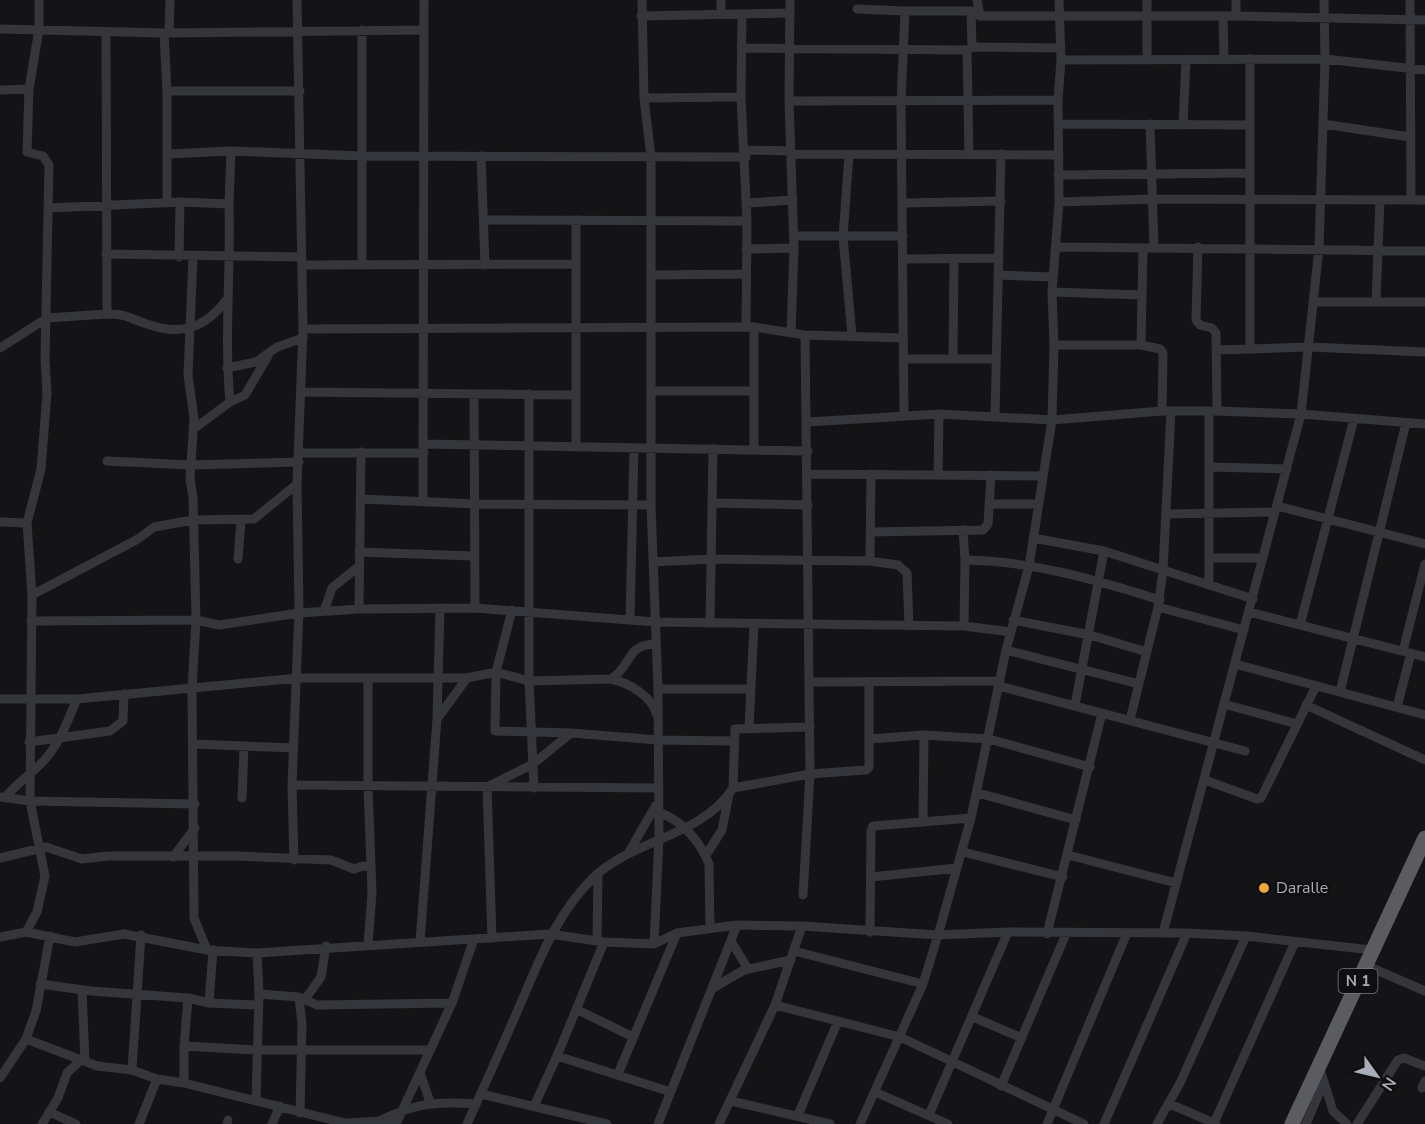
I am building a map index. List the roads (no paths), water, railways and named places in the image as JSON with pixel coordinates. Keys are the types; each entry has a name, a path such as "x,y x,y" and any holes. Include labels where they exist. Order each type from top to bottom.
{"highway":[{"name":"N 1","path":"1292,1124 1321,1075 1365,965 1425,838"}],"street":[{"path":"26,932 41,899 45,876 30,801 29,699 32,595 27,523 41,469 47,393 45,359 47,160 44,156 27,152 29,89 39,29 39,0"},
{"path":"170,0 166,33 165,154 231,151 362,156 651,157 792,153 1059,155"},
{"path":"294,860 292,785 299,613 297,484 303,334 297,0"},
{"path":"423,500 424,0"},
{"path":"642,0 644,98 651,157 651,505 658,689 659,838 654,944"},
{"path":"721,0 721,14"},
{"path":"790,0 789,101 794,236 791,333"},
{"path":"896,0 900,11 904,50 901,102 904,155 904,416"},
{"path":"969,155 966,101 977,0"},
{"path":"861,1124 923,984 963,852 978,793 1006,650 1029,566 1041,476 1052,420 1054,345 1052,292 1059,202 1058,100 1061,48 1059,0"},
{"path":"1147,0 1147,60"},
{"path":"1236,0 1236,16"},
{"path":"1163,933 1301,414 1315,302 1319,248 1325,59 1324,0"},
{"path":"1410,0 1411,200"},
{"path":"857,9 900,11 926,5 975,14 1059,17 1236,16 1425,20"},
{"path":"641,16 790,13"},
{"path":"742,14 741,97 747,203 746,274 754,391 754,450"},
{"path":"1223,16 1224,60"},
{"path":"0,29 106,33 424,30"},
{"path":"362,30 362,264"},
{"path":"106,33 107,314"},
{"path":"741,48 904,50 1061,48"},
{"path":"1061,60 1325,59 1425,70"},
{"path":"1183,125 1186,60"},
{"path":"1250,60 1248,125 1250,349"},
{"path":"0,90 29,89"},
{"path":"167,92 300,91"},
{"path":"644,98 741,97"},
{"path":"789,101 1058,100"},
{"path":"1059,124 1248,125"},
{"path":"1150,124 1154,248"},
{"path":"1323,124 1410,137"},
{"path":"230,402 226,368 231,151"},
{"path":"167,203 169,154"},
{"path":"994,416 1001,154"},
{"path":"849,155 843,237 852,335"},
{"path":"481,156 485,265"},
{"path":"1058,175 1249,173"},
{"path":"1059,202 1153,199 1425,200"},
{"path":"747,203 793,200"},
{"path":"1377,302 1380,200"},
{"path":"904,203 1001,201"},
{"path":"48,208 180,202 229,204"},
{"path":"179,257 180,202"},
{"path":"484,220 747,221"},
{"path":"576,220 576,447"},
{"path":"794,236 903,236"},
{"path":"1056,247 1319,248 1379,252 1425,251"},
{"path":"1198,247 1196,321 1214,330 1218,350 1209,467 1209,585"},
{"path":"746,249 794,248"},
{"path":"1141,345 1143,248"},
{"path":"106,254 230,257 362,264 576,264"},
{"path":"193,257 188,375 195,428 190,465 196,620 192,689 195,804 194,921 210,950 209,1003"},
{"path":"953,359 954,258"},
{"path":"903,259 999,258"},
{"path":"651,275 746,274"},
{"path":"998,275 1053,277"},
{"path":"1052,292 1142,295"},
{"path":"2,346 47,318 127,314 148,325 169,329 189,328 212,318 228,298"},
{"path":"1315,302 1425,302"},
{"path":"195,428 230,402 245,395 268,356 277,347 303,334 423,327 750,327 805,335 903,338"},
{"path":"803,895 810,774 808,422 805,335"},
{"path":"1054,345 1156,346 1163,353 1167,411 1164,571 1159,603 1130,720"},
{"path":"1218,350 1309,347 1425,352"},
{"path":"226,368 256,362 268,356"},
{"path":"903,359 996,358"},
{"path":"651,391 754,391"},
{"path":"301,392 576,394"},
{"path":"474,394 477,504 473,556 475,608"},
{"path":"529,394 529,681 534,788"},
{"path":"808,422 939,414 1052,420 1167,411 1213,411 1301,414 1425,424"},
{"path":"938,475 939,414"},
{"path":"1300,625 1354,418"},
{"path":"1340,692 1406,423"},
{"path":"107,461 190,465 474,446 808,451"},
{"path":"630,619 634,448"},
{"path":"710,623 713,449"},
{"path":"359,609 361,452"},
{"path":"1209,467 1287,469"},
{"path":"808,474 1041,476"},
{"path":"870,561 871,474"},
{"path":"870,532 963,531 986,528 991,475"},
{"path":"32,595 138,539 154,527 193,520 254,519 297,484"},
{"path":"360,499 477,504 651,505"},
{"path":"712,503 808,505"},
{"path":"989,504 1038,504"},
{"path":"1166,514 1276,509 1328,519 1425,544"},
{"path":"238,558 241,521"},
{"path":"0,522 27,523"},
{"path":"963,531 964,626"},
{"path":"1033,538 1104,551 1253,599"},
{"path":"1075,705 1084,670 1104,551"},
{"path":"359,552 473,556"},
{"path":"1209,558 1263,558"},
{"path":"653,562 712,559 870,561 898,564 905,568 907,573 909,626"},
{"path":"965,560 1029,566 1098,580 1159,603 1244,630"},
{"path":"1397,707 1407,652 1420,604 1425,564"},
{"path":"324,611 332,588 359,566"},
{"path":"420,942 437,719 440,608"},
{"path":"31,621 196,620 225,624 324,611 475,608 654,622 964,626 1011,632"},
{"path":"512,610 496,672 495,731 571,733 658,740 734,741"},
{"path":"1249,612 1425,657"},
{"path":"1013,620 1090,635 1147,652"},
{"path":"749,728 754,624"},
{"path":"611,679 620,674 635,648 655,644"},
{"path":"1006,650 1139,684"},
{"path":"1235,664 1425,715"},
{"path":"0,699 76,699 297,678 467,678 496,672 529,681 611,679 621,681 638,691 656,710 658,718"},
{"path":"437,719 467,678"},
{"path":"368,679 368,786 372,893 368,944"},
{"path":"810,682 1000,684 1245,751"},
{"path":"468,1122 550,934 580,892 598,873 629,852 699,820 731,791 810,774 866,770 869,767 869,683"},
{"path":"1205,780 1261,798 1316,686"},
{"path":"658,689 750,689"},
{"path":"29,742 110,731 117,727 125,714 124,694"},
{"path":"3,797 48,757 60,738 76,699"},
{"path":"1224,704 1297,724"},
{"path":"1306,705 1425,760"},
{"path":"1047,934 1063,878 1102,713"},
{"path":"706,855 722,830 731,791 735,729 810,727"},
{"path":"487,787 533,764 571,733"},
{"path":"869,739 924,735 989,739 1090,767"},
{"path":"924,735 924,820"},
{"path":"194,744 294,748"},
{"path":"242,798 244,746"},
{"path":"292,785 658,788"},
{"path":"487,787 492,938"},
{"path":"978,793 1076,820"},
{"path":"3,797 30,801 195,804"},
{"path":"629,852 658,800"},
{"path":"658,812 686,827 706,855 709,864 710,928"},
{"path":"870,932 871,831 873,826 924,820 972,818"},
{"path":"174,857 195,828"},
{"path":"0,858 51,848 82,859 108,856 237,856 331,860 354,869 363,866 370,867"},
{"path":"963,852 1063,878"},
{"path":"1068,855 1176,883"},
{"path":"871,877 957,868"},
{"path":"534,1106 576,1009 600,942 598,873"},
{"path":"0,937 26,932 75,942 124,934 141,935 210,950 257,953 326,946 550,934 600,942 654,944 677,933 737,925 802,926 938,935 1008,932 1186,933 1246,936 1372,950"},
{"path":"657,1124 737,925"},
{"path":"719,1124 775,1005 802,926"},
{"path":"928,1115 973,1017 1008,932"},
{"path":"618,1074 677,933"},
{"path":"1047,1124 1127,933"},
{"path":"1104,1124 1186,933"},
{"path":"1001,1086 1066,934"},
{"path":"132,1070 141,935"},
{"path":"0,1078 26,1039 50,936"},
{"path":"1157,1124 1170,1104 1246,936"},
{"path":"380,1121 394,1124 403,1109 452,1004 474,939"},
{"path":"731,941 748,969"},
{"path":"1170,1104 1215,1124 1295,942"},
{"path":"300,1113 303,997 321,977 326,946"},
{"path":"256,1101 257,953"},
{"path":"712,989 734,974 793,956 923,984"},
{"path":"1365,965 1425,991"},
{"path":"40,984 82,990 188,998 209,1003 303,997 311,1004 317,1005 452,1004"},
{"path":"82,990 83,1060"},
{"path":"184,1083 188,998"},
{"path":"775,1005 900,1036 1084,1124"},
{"path":"576,1009 633,1037"},
{"path":"973,1017 1022,1038"},
{"path":"798,1115 838,1021"},
{"path":"26,1039 97,1066 132,1070 157,1079 184,1083 280,1106 325,1121 368,1123 380,1121 403,1109 430,1102 476,1104"},
{"path":"184,1046 300,1051 430,1050"},
{"path":"557,1056 671,1092"},
{"path":"1357,1124 1398,1060 1404,1058 1425,1066"},
{"path":"42,1124 50,1112 67,1073 83,1060"},
{"path":"420,1073 430,1102"},
{"path":"1306,1124 1321,1075"},
{"path":"1321,1075 1333,1111 1347,1124"},
{"path":"139,1124 157,1079"},
{"path":"876,1092 948,1124"},
{"path":"481,1094 607,1124"},
{"path":"731,1101 830,1124"},
{"path":"459,1103 468,1122"},
{"path":"272,1124 280,1106"},
{"path":"50,1112 76,1124"}],"place":[{"name":"Daralle","path":"1264,888"}]}
